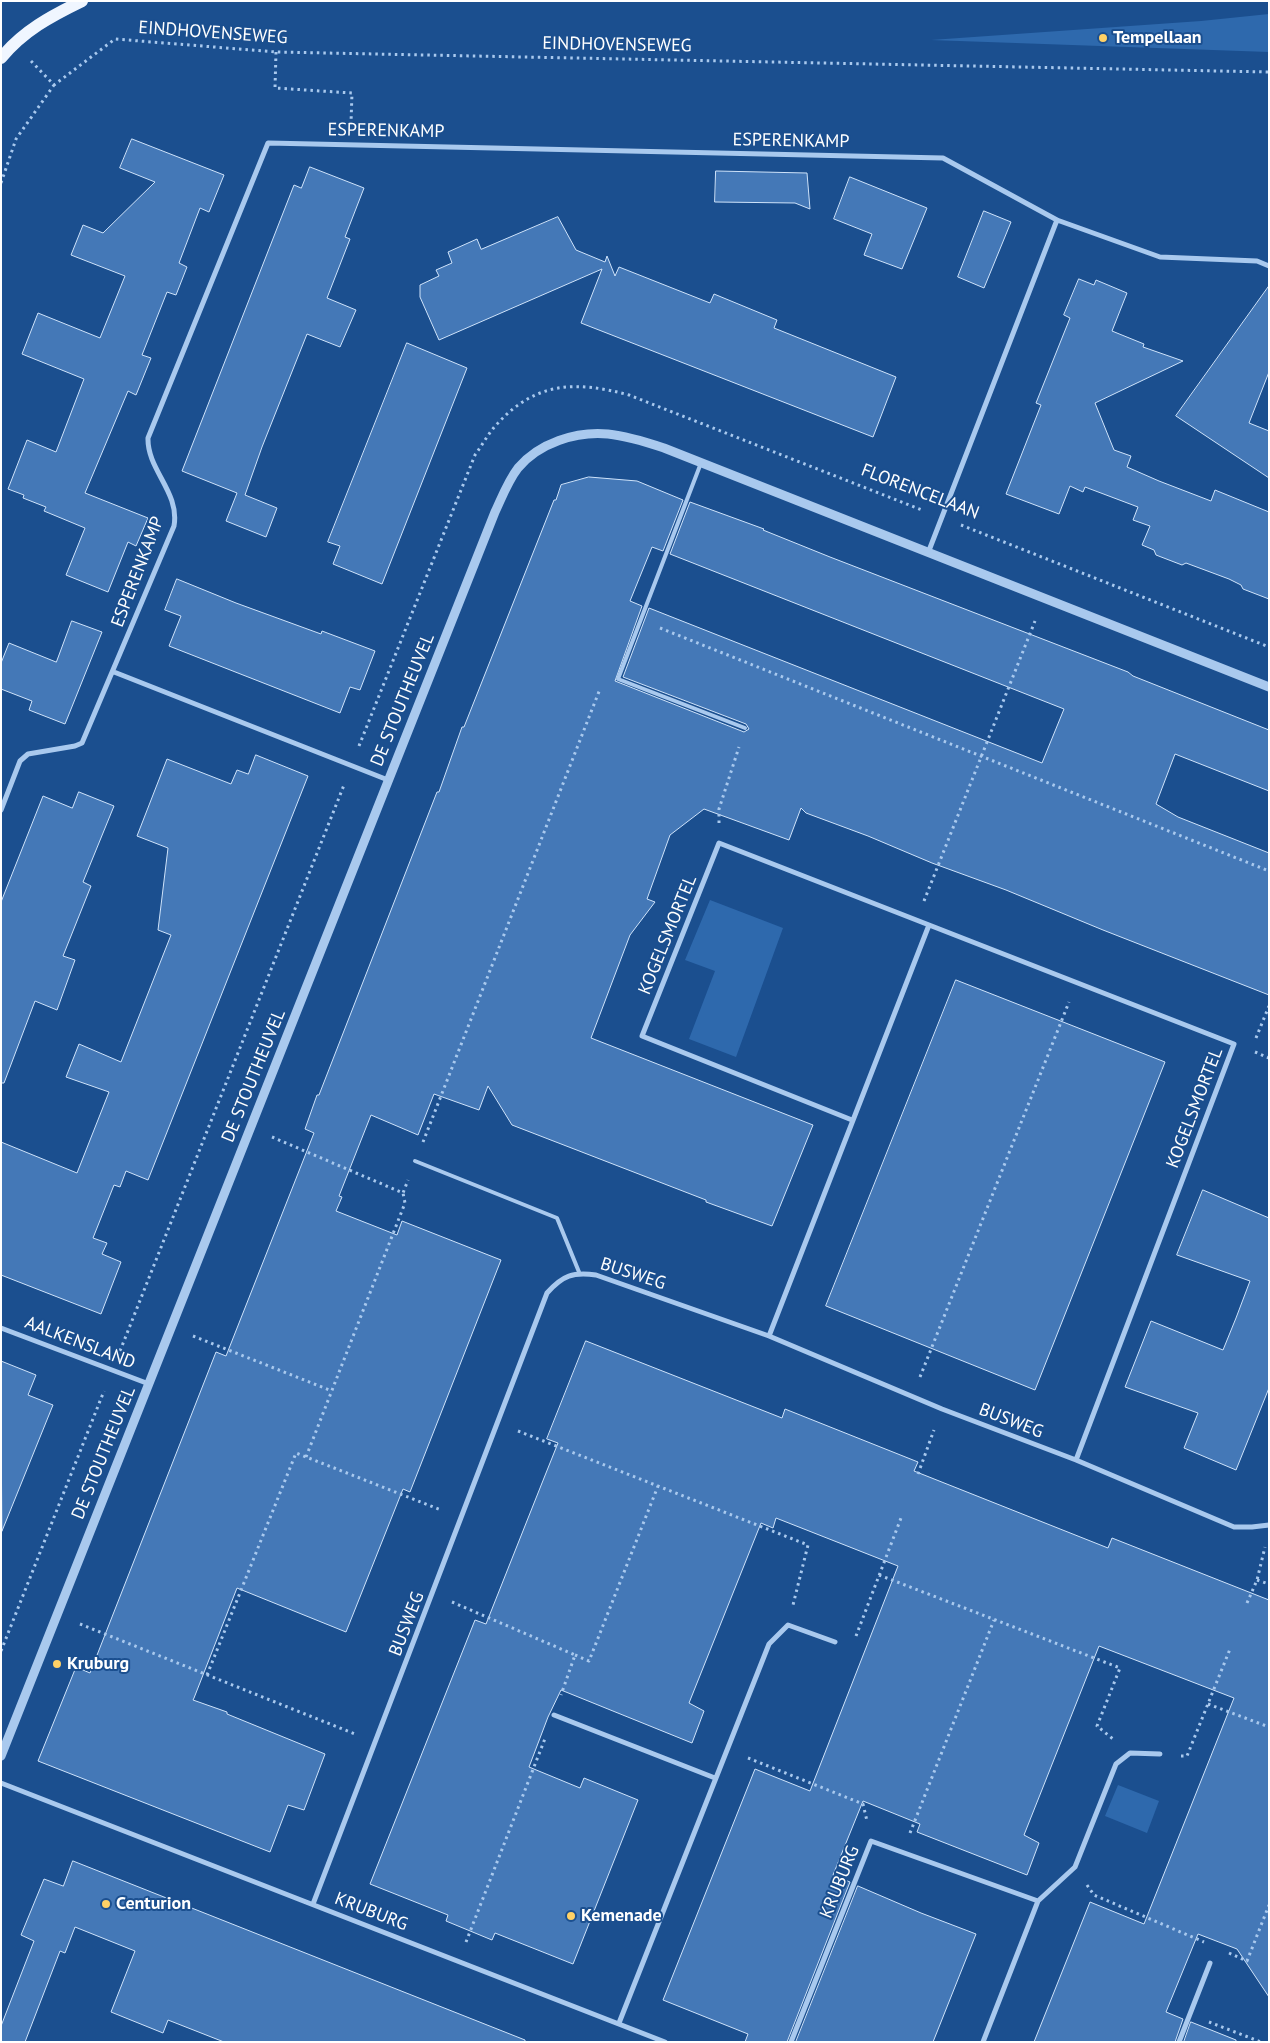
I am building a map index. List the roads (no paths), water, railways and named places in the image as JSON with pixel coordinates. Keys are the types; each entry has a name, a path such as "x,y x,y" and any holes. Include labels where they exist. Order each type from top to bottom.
{"main road":[{"path":"1,58 14,43 48,18 82,1"}],"street":[{"name":"ESPERENKAMP","path":"1,810 20,761 28,754 76,746 82,743 114,672 174,526 175,507 148,449 148,438 268,143 942,158 1057,220 1160,256 1256,261 1269,266"},
{"path":"928,553 1057,220"},
{"name":"DE STOUTHEUVEL","path":"1,1756 491,521 509,482 518,468 548,444 587,434 607,434 633,438 701,463"},
{"path":"701,463 1269,687"},
{"path":"114,672 388,780"},
{"name":"KOGELSMORTEL","path":"852,1120 642,1036 719,843 1234,1044 1076,1460"},
{"path":"769,1336 929,925"},
{"name":"BUSWEG","path":"313,1904 547,1293 556,1284 579,1272 596,1274 769,1336 942,1409 1076,1460 1234,1527 1269,1525"},
{"name":"AALKENSLAND","path":"1,1328 149,1384"},
{"path":"619,2023 769,1644 788,1625 835,1642"},
{"path":"554,1715 715,1778"},
{"path":"983,2042 1038,1901 1076,1867 1116,1764 1130,1752 1160,1754"},
{"name":"KRUBURG","path":"1,1783 665,2042"},
{"name":"KRUBURG","path":"791,2042 870,1841 1038,1901"},
{"path":"1179,2042 1210,1963"}],"lane":[{"path":"701,463 618,679 745,728"},
{"path":"415,1161 557,1218 579,1272"}],"place":[{"name":"Tempellaan","path":"1103,38"},
{"name":"Kruburg","path":"57,1664"},
{"name":"Centurion","path":"106,1904"},
{"name":"Kemenade","path":"571,1916"}]}
